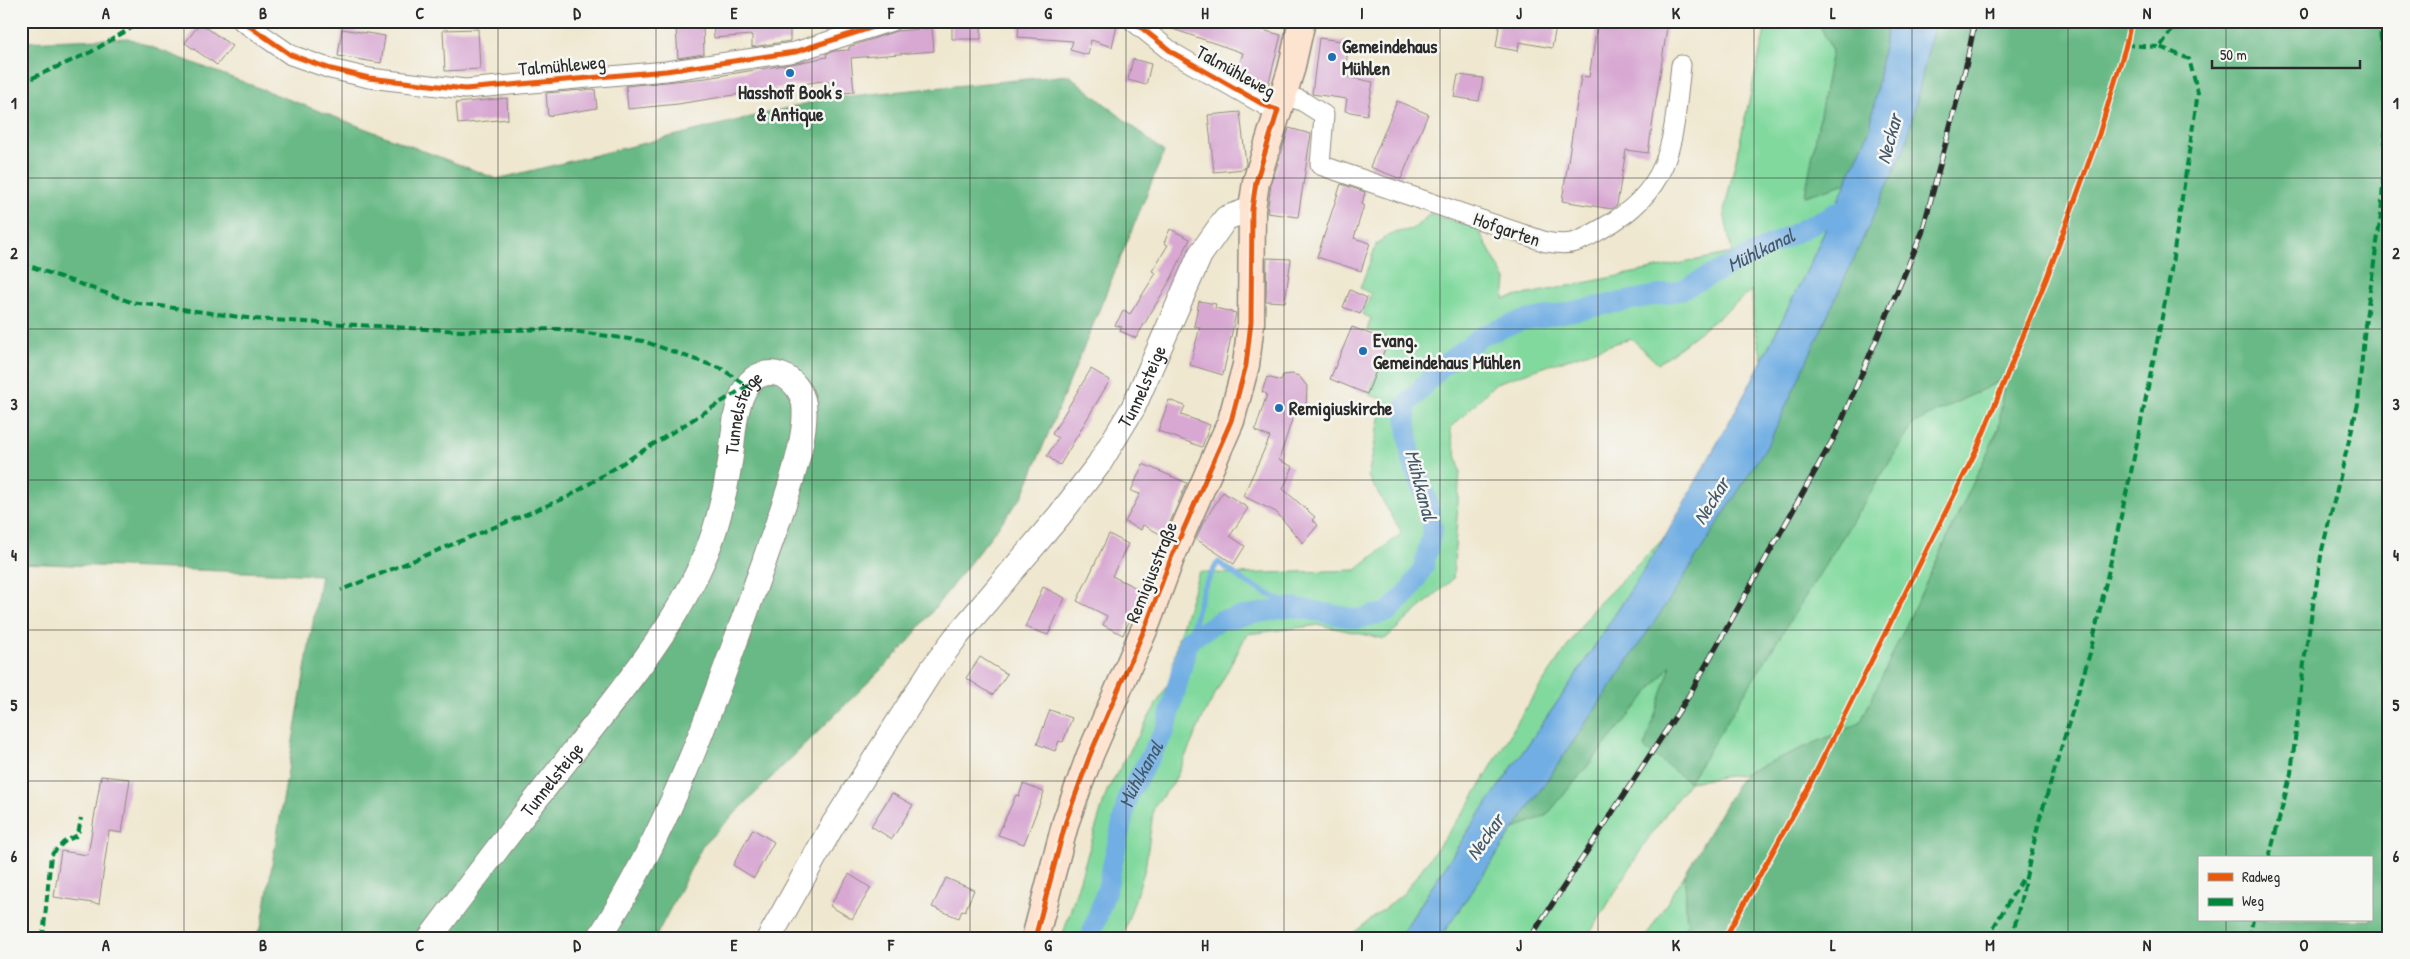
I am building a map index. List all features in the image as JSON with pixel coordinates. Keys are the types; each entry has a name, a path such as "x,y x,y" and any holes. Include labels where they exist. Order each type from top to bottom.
{"main road":[{"name":"Remigiusstraße","path":"1035,938 1066,822 1090,755 1147,623 1171,558 1231,421 1246,365 1251,322 1252,209 1256,182 1291,70 1302,21"}],"street":[{"name":"Talmühleweg","path":"242,21 291,55 331,69 369,78 465,89 666,70 795,52 892,21"},
{"name":"Talmühleweg","path":"1133,21 1173,53 1266,106 1280,102"},
{"name":"Hofgarten","path":"1280,102 1302,101 1324,115 1320,165 1546,242 1566,246 1610,225 1635,205 1652,188 1665,166 1673,140 1681,65"},
{"name":"Tunnelsteige","path":"769,938 836,820 932,669 956,637 1059,516 1099,464 1133,408 1200,255 1226,218 1252,209"},
{"name":"Tunnelsteige","path":"430,938 475,876 612,702 654,645 689,590 708,549 722,503 739,403 746,386 756,377 770,372 783,375 795,384 804,401 804,426 799,452 773,535 705,729 659,828 613,916 599,938"}],"green space":[{"path":"1767,21 1818,21 1832,51 1805,196 1846,183 1810,264 1762,360 1753,319 1752,291 1658,364 1631,338 1496,383 1450,429 1460,470 1453,579 1385,639 1320,625 1247,634 1203,717 1173,784 1154,806 1145,869 1122,938 1062,938 1107,791 1169,682 1178,639 1199,572 1237,574 1356,570 1402,533 1368,476 1384,399 1369,395 1389,339 1367,330 1371,318 1362,314 1371,294 1360,288 1377,243 1393,233 1413,229 1430,214 1477,228 1506,280 1504,299 1732,253 1724,212"},
{"path":"1818,21 1888,21 1870,129 1846,183 1805,196 1832,51"},
{"path":"1935,21 2389,21 2389,938 1687,938 1685,874 1743,774 1860,723 1999,428 2004,379 1914,423 1689,782 1644,748 1671,665 1547,815 1514,829 1672,596 1906,145"},
{"path":"128,38 497,179 829,98 1069,75 1164,152 1023,495 905,646 703,845 655,938 255,938 262,924 321,575 21,563 21,42"},
{"path":"2004,379 1999,428 1860,724 1743,774 1689,782 1647,840 1587,938 1440,938 1514,829 1547,815 1672,663 1689,781 1914,423"},
{"path":"1665,537 1574,678 1468,831 1399,938 1347,938 1404,893 1468,806 1527,706 1593,609"},
{"path":"1685,874 1687,938 1645,938"}],"water":[{"name":"Neckar","path":"1888,21 1935,21 1906,145 1771,439 1672,596 1440,938 1399,938 1468,831 1574,678 1665,537 1749,386 1810,264 1870,129"}],"building":[{"path":"713,21 790,21 790,41 752,47 752,35 714,38"},
{"path":"952,21 981,21 981,39 952,39"},
{"path":"1019,21 1118,21 1112,47 1091,40 1088,55 1070,50 1073,41 1018,37"},
{"path":"1161,21 1207,21 1228,27 1229,21 1281,35 1267,90 1260,90 1241,79 1243,71 1238,69 1243,53 1161,25"},
{"path":"1500,21 1557,21 1552,48 1519,42 1518,51 1496,47"},
{"path":"1598,21 1668,21 1648,153 1626,150 1617,205 1612,209 1562,201 1581,76 1589,77"},
{"path":"200,23 232,46 217,65 185,43"},
{"path":"703,27 704,54 678,58 676,28"},
{"path":"932,28 934,51 851,58 854,92 829,94 828,80 678,104 628,109 626,86 706,78 797,63 827,57 826,54 834,51 849,50 849,47 896,31"},
{"path":"342,29 385,36 381,63 338,56"},
{"path":"478,29 480,69 445,71 443,30"},
{"name":"Gemeindehaus Mühlen","path":"1319,38 1349,42 1345,72 1348,73 1348,77 1373,82 1367,115 1345,111 1347,99 1312,94"},
{"path":"1133,59 1151,64 1146,85 1128,80"},
{"path":"1458,75 1483,78 1479,101 1454,97"},
{"path":"595,89 597,108 548,116 546,93"},
{"path":"507,98 508,119 458,124 456,103"},
{"path":"1397,101 1428,114 1401,179 1370,167"},
{"path":"1240,112 1246,164 1244,169 1214,172 1208,115"},
{"path":"1289,128 1311,134 1298,217 1267,213 1271,185"},
{"path":"1341,184 1365,192 1362,204 1364,205 1354,238 1370,243 1361,271 1317,257"},
{"path":"1170,229 1190,239 1172,277 1136,338 1120,331 1122,327 1115,325 1124,310 1130,314 1156,273 1152,271 1168,245 1164,243"},
{"path":"1267,258 1291,259 1285,302 1266,301"},
{"path":"1350,290 1367,298 1360,314 1343,307"},
{"path":"1199,301 1216,304 1215,308 1236,313 1223,375 1190,365 1200,327 1194,326"},
{"name":"Evang. Gemeindehaus Mühlen","path":"1352,327 1388,341 1367,394 1330,379"},
{"path":"1091,369 1110,380 1060,465 1047,456 1058,438 1052,434"},
{"path":"1292,374 1299,376 1307,386 1306,407 1297,404 1279,460 1293,467 1283,489 1315,517 1312,520 1318,525 1303,543 1276,512 1243,496 1270,437 1255,431 1267,394 1262,392 1267,377 1281,381 1283,375"},
{"path":"1169,400 1185,406 1181,415 1210,425 1202,447 1158,431"},
{"path":"1143,464 1187,483 1164,536 1143,525 1141,530 1125,522 1140,494 1131,491"},
{"path":"1223,492 1248,508 1230,536 1245,546 1234,564 1196,539 1203,523"},
{"path":"1109,534 1128,544 1112,576 1143,591 1123,635 1103,625 1107,616 1077,601"},
{"path":"1043,587 1065,598 1048,635 1025,627"},
{"path":"980,657 1007,674 993,695 966,678"},
{"path":"1050,710 1072,718 1063,742 1059,741 1055,751 1037,744"},
{"path":"101,776 130,779 122,833 109,831 99,904 54,897 61,851 88,855"},
{"path":"1023,784 1044,792 1024,844 998,835 1016,795 1019,796"},
{"path":"892,793 913,805 892,839 871,826"},
{"path":"753,829 774,842 754,878 733,865"},
{"path":"849,874 871,888 852,919 830,906"},
{"path":"946,878 974,890 965,911 962,910 959,918 932,907"}],"waterway":[{"name":"Mühlkanal","path":"1090,938 1107,889 1128,796 1166,728 1189,640 1221,620 1293,607 1357,619 1388,612 1410,590 1424,566 1433,528 1427,500 1411,459 1405,407 1441,367 1483,335 1521,321 1679,291 1857,202"},
{"path":"1189,640 1203,589 1218,562 1247,583 1293,607"}],"railway":[{"path":"1530,938 1688,697 1836,434 1922,233 1966,66 1975,21"}],"marked path":[{"path":"21,83 91,52 143,21"},
{"path":"2126,45 2160,47 2178,21"},
{"path":"2270,856 2291,773 2305,655 2322,550 2358,404 2365,325 2381,215 2385,155 2385,73 2379,21"},
{"path":"2012,938 2039,821 2090,653 2131,472 2170,277 2198,93 2189,59 2160,47"},
{"path":"21,263 131,302 254,319 461,331 558,329 643,341 722,369 747,386 568,497 341,590"},
{"path":"43,938 51,855 64,842 78,835 81,818"},
{"path":"1987,938 2023,878"},
{"path":"2249,938 2253,922"}],"cycle path":[{"path":"242,21 291,55 331,69 369,78 465,89 666,71 795,52 892,21"},
{"path":"1035,938 1066,821 1090,755 1147,623 1171,558 1231,421 1246,365 1251,322 1252,209 1256,182 1278,110 1266,106 1173,53 1133,21"},
{"path":"1725,938 1809,786 1976,451 2047,277 2099,134 2126,45 2131,21"}],"place":[{"name":"Gemeindehaus Mühlen","path":"1332,57"},
{"name":"Hasshoff Book's & Antique","path":"790,73"},
{"name":"Evang. Gemeindehaus Mühlen","path":"1363,351"},
{"name":"Remigiuskirche","path":"1279,408"}]}
